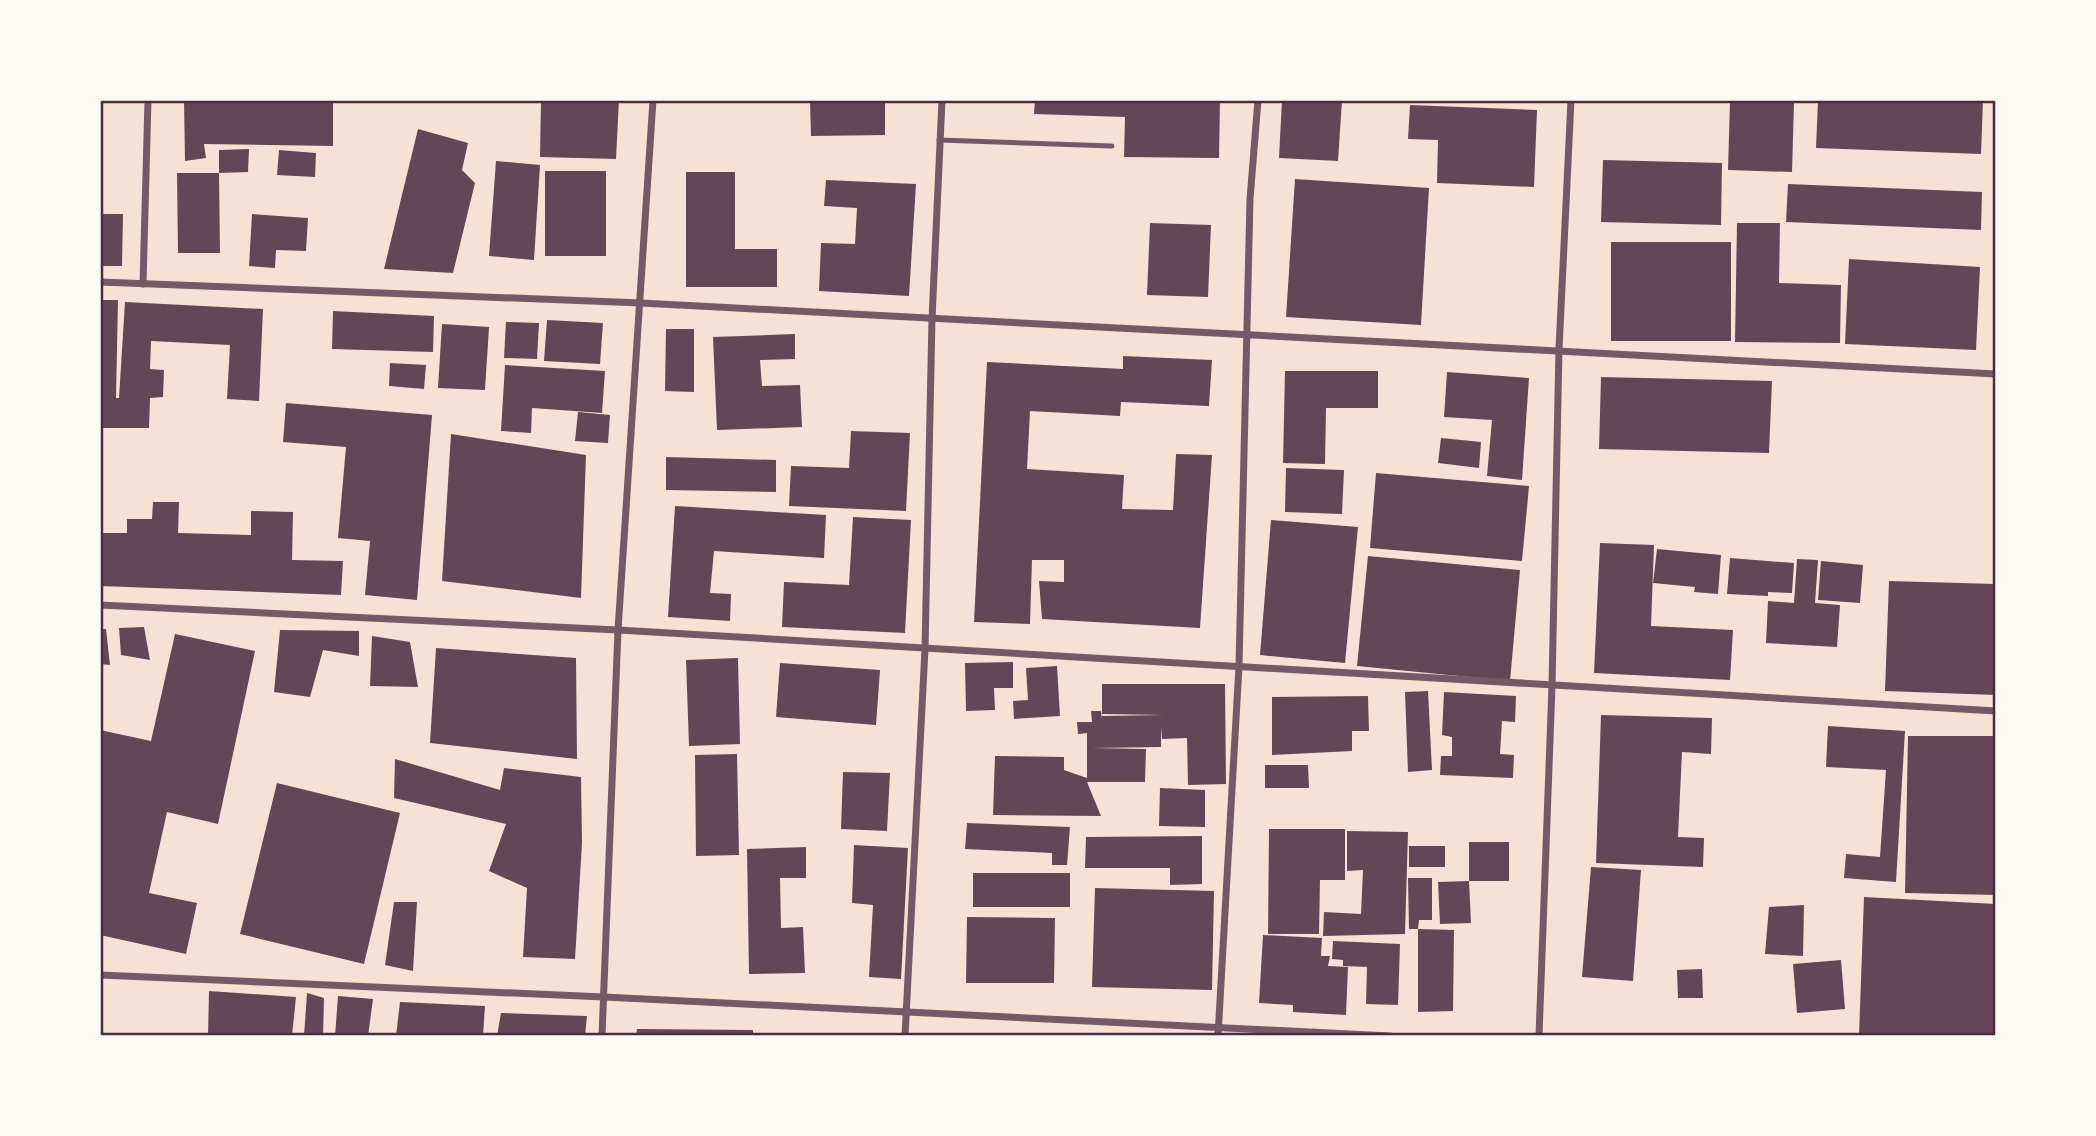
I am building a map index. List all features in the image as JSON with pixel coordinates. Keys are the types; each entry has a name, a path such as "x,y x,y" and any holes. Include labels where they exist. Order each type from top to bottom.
{"street":[{"path":"143,284 148,100"},
{"path":"601,1036 618,630 653,100"},
{"path":"905,1036 925,649 932,319 942,100"},
{"path":"1218,1032 1240,666 1250,199 1258,100"},
{"path":"1539,1036 1552,686 1559,349 1572,100"},
{"path":"100,282 641,303 1996,374"},
{"path":"100,606 618,630 1996,711"},
{"path":"100,975 905,1012 1218,1032 1390,1036"}],"lane":[{"path":"939,140 1112,146"}],"building":[{"path":"184,100 333,100 333,146 204,144 206,158 185,161"},
{"path":"541,100 619,100 616,159 540,157"},
{"path":"810,100 885,100 885,135 811,136"},
{"path":"1035,100 1220,100 1219,158 1124,157 1125,117 1034,114"},
{"path":"1282,100 1342,100 1338,161 1279,158"},
{"path":"1818,100 1983,100 1981,154 1816,148"},
{"path":"1730,101 1794,103 1792,172 1728,170"},
{"path":"1410,105 1537,110 1534,187 1437,183 1438,140 1408,139"},
{"path":"418,129 468,143 462,170 475,183 453,273 384,269"},
{"path":"249,149 248,172 219,173 219,150"},
{"path":"279,150 316,153 315,177 277,175"},
{"path":"1603,160 1722,163 1721,225 1601,222"},
{"path":"496,161 540,165 534,260 489,256"},
{"path":"545,171 606,171 606,256 545,256"},
{"path":"686,172 735,172 735,249 777,249 777,287 686,287"},
{"path":"177,173 219,173 220,253 178,253"},
{"path":"1295,179 1429,188 1421,325 1286,317"},
{"path":"826,180 916,184 909,296 819,291 821,243 855,244 857,208 824,206"},
{"path":"1788,184 1982,192 1981,230 1786,222"},
{"path":"100,214 123,214 122,266 100,266"},
{"path":"252,214 308,218 306,251 276,250 275,268 249,266"},
{"path":"1150,223 1211,225 1208,297 1147,295"},
{"path":"1737,223 1780,223 1779,283 1841,285 1840,343 1735,342"},
{"path":"1611,242 1731,242 1731,341 1611,341"},
{"path":"1849,259 1980,267 1976,350 1845,344"},
{"path":"100,300 118,300 116,398 119,398 125,302 263,309 259,401 227,399 230,345 151,341 150,369 164,370 163,397 150,398 149,428 100,428"},
{"path":"333,311 434,316 433,352 332,349"},
{"path":"547,320 603,323 600,364 544,361"},
{"path":"506,322 539,323 537,359 504,358"},
{"path":"442,324 489,327 485,390 438,388"},
{"path":"666,329 694,329 694,392 665,391"},
{"path":"795,334 795,359 760,360 762,386 800,385 802,427 717,430 713,337"},
{"path":"1123,356 1212,360 1209,406 1121,402 1120,416 1030,411 1027,469 1124,475 1122,509 1173,510 1176,454 1212,455 1200,628 1042,619 1039,581 1064,582 1064,560 1032,560 1030,624 974,622 987,362 1123,369"},
{"path":"390,363 426,365 424,389 389,386"},
{"path":"505,365 605,371 602,413 532,408 531,433 501,431"},
{"path":"1285,371 1378,371 1378,408 1326,408 1325,464 1283,463"},
{"path":"1447,372 1529,378 1522,480 1487,476 1492,420 1444,417"},
{"path":"1601,377 1772,381 1769,453 1599,449"},
{"path":"286,403 432,415 417,600 365,595 370,541 338,538 346,447 283,442"},
{"path":"578,412 610,415 608,443 575,441"},
{"path":"851,431 910,433 906,511 789,506 791,466 849,468"},
{"path":"451,434 586,455 581,598 442,581"},
{"path":"1441,438 1481,442 1479,468 1438,463"},
{"path":"666,457 776,460 776,492 666,490"},
{"path":"1286,468 1344,470 1342,514 1285,512"},
{"path":"1376,473 1529,486 1522,561 1370,548"},
{"path":"153,502 179,502 178,533 251,535 251,511 293,512 292,560 343,561 341,595 100,586 100,533 127,533 127,519 152,519"},
{"path":"675,506 826,515 824,558 714,551 710,593 731,594 730,621 668,617"},
{"path":"853,517 911,520 905,633 782,627 784,582 849,585"},
{"path":"1271,520 1358,527 1345,663 1260,655"},
{"path":"1600,543 1654,545 1651,626 1733,630 1730,680 1594,673"},
{"path":"1657,549 1721,555 1718,594 1694,592 1695,587 1653,583"},
{"path":"1368,556 1520,570 1510,681 1357,666"},
{"path":"1730,558 1794,563 1792,593 1768,592 1768,596 1727,594"},
{"path":"1797,559 1818,560 1815,603 1840,605 1837,647 1766,643 1768,601 1794,603"},
{"path":"1821,561 1863,565 1860,603 1818,600"},
{"path":"1889,581 1996,584 1996,695 1885,691"},
{"path":"144,627 150,660 121,655 119,628"},
{"path":"100,629 106,629 110,665 100,664"},
{"path":"280,630 359,631 359,656 323,650 310,697 274,692"},
{"path":"175,634 255,651 218,824 167,812 149,893 197,903 186,954 100,935 100,730 151,741"},
{"path":"372,636 410,642 418,687 370,686"},
{"path":"436,648 576,658 577,759 430,743"},
{"path":"738,658 740,744 689,746 686,660"},
{"path":"1013,662 1013,688 994,688 995,710 966,711 965,663"},
{"path":"780,663 880,670 876,725 776,717"},
{"path":"1057,666 1060,716 1014,719 1013,701 1028,700 1026,668"},
{"path":"1102,684 1225,684 1226,784 1188,785 1187,738 1162,739 1161,726 1161,747 1092,748 1146,749 1145,782 1087,782 1101,816 993,815 995,756 1064,757 1064,770 1087,778 1087,733 1078,734 1077,722 1092,722 1091,711 1101,711 1102,719 1102,716 1164,715 1102,714"},
{"path":"1428,691 1432,770 1408,772 1405,692"},
{"path":"1444,692 1516,696 1515,722 1502,721 1500,754 1514,755 1513,778 1440,775 1441,756 1452,756 1452,737 1442,735"},
{"path":"1368,696 1369,731 1352,731 1352,751 1272,755 1272,697"},
{"path":"1601,715 1712,718 1711,754 1682,752 1678,837 1704,838 1703,867 1596,863"},
{"path":"1828,726 1905,731 1896,882 1844,878 1846,854 1880,857 1886,770 1826,767"},
{"path":"1908,736 1996,736 1996,895 1905,893"},
{"path":"737,754 739,855 696,856 695,755"},
{"path":"395,759 500,790 504,768 581,777 582,843 575,959 523,957 527,888 489,871 506,824 394,798"},
{"path":"1265,765 1308,765 1309,788 1265,788"},
{"path":"843,772 890,773 887,831 841,829"},
{"path":"277,783 400,813 364,964 240,934"},
{"path":"1160,788 1205,790 1205,827 1159,826"},
{"path":"967,823 1070,827 1067,865 1052,865 1052,853 965,849"},
{"path":"1269,829 1345,829 1345,880 1320,880 1319,934 1268,934"},
{"path":"1347,831 1408,832 1405,934 1323,936 1324,912 1361,914 1363,870 1347,871"},
{"path":"1202,836 1202,884 1170,885 1170,868 1085,868 1086,837"},
{"path":"1469,842 1509,842 1509,881 1469,881"},
{"path":"854,845 908,848 901,979 869,977 873,905 852,903"},
{"path":"1409,846 1445,846 1445,867 1409,867"},
{"path":"806,847 806,878 780,878 781,928 803,927 805,973 749,974 747,849"},
{"path":"1591,867 1641,870 1633,981 1582,977"},
{"path":"973,873 1070,873 1070,907 973,907"},
{"path":"1408,878 1432,878 1432,920 1419,920 1418,929 1409,929"},
{"path":"1469,881 1471,923 1440,924 1438,882"},
{"path":"1095,888 1214,891 1212,990 1092,987"},
{"path":"1864,897 1996,904 1996,1036 1859,1036"},
{"path":"394,902 417,902 413,971 385,965"},
{"path":"1804,905 1803,956 1765,954 1769,907"},
{"path":"967,917 1055,918 1054,983 966,983"},
{"path":"1418,929 1454,930 1453,1011 1418,1012"},
{"path":"1263,935 1322,938 1321,956 1330,956 1328,966 1348,967 1346,1015 1293,1012 1293,1005 1259,1003"},
{"path":"1333,941 1400,944 1398,1005 1366,1004 1367,967 1343,966 1343,960 1332,959"},
{"path":"1841,960 1845,1009 1797,1013 1793,964"},
{"path":"1702,969 1703,998 1678,998 1677,970"},
{"path":"209,991 296,997 292,1036 208,1036"},
{"path":"307,993 324,998 323,1036 304,1036"},
{"path":"338,996 373,999 368,1036 335,1036"},
{"path":"400,1002 485,1006 483,1036 396,1036"},
{"path":"501,1013 587,1016 585,1036 497,1036"},
{"path":"637,1029 753,1030 753,1036 636,1036"},
{"path":"819,1033 854,1034 854,1036 819,1036"}]}
